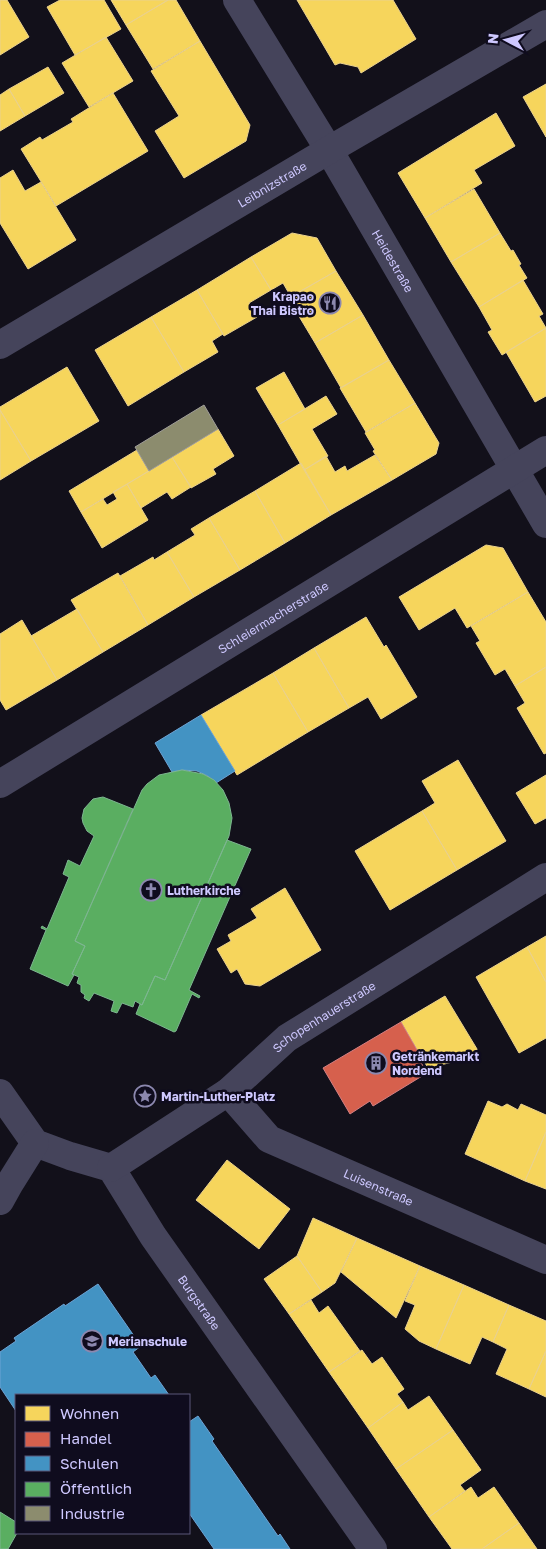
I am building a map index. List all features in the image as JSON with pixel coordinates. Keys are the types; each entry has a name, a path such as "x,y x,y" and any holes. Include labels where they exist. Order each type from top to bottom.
{"street":[{"name":"Heidestraße","path":"237,0 328,150 546,524"},
{"name":"Leibnizstraße","path":"0,345 328,150 546,24"},
{"name":"Schleiermacherstraße","path":"0,784 546,450"},
{"name":"Schopenhauerstraße","path":"111,1168 228,1092 287,1038 546,876"},
{"name":"Luisenstraße","path":"228,1092 269,1139 546,1260"},
{"path":"0,1093 35,1143 111,1168"},
{"path":"0,1201 35,1143"},
{"name":"Burgstraße","path":"111,1168 153,1236 373,1549"}],"building: Wohnen":[{"path":"0,0 7,0 29,37 0,55"},
{"path":"60,0 104,0 121,29 75,55 47,7"},
{"path":"111,0 168,0 126,25"},
{"path":"168,0 176,0 200,41 153,69 126,25"},
{"path":"297,0 393,0 416,39 361,73 358,67 340,63 335,65"},
{"path":"106,37 133,81 89,107 62,63"},
{"path":"200,41 250,125 246,141 184,178 155,131 179,116 151,71"},
{"path":"48,67 64,93 25,116 9,89"},
{"path":"546,84 546,137 523,97"},
{"path":"9,89 25,116 0,131 0,95"},
{"path":"113,93 148,151 56,206 21,149 40,137 42,140 73,122 71,119"},
{"path":"496,113 515,146 474,170 482,183 425,218 398,173"},
{"path":"13,170 25,191 41,182 76,240 28,269 0,223 0,178"},
{"path":"474,189 500,233 451,262 425,218"},
{"path":"292,233 317,238 336,271 291,297 283,283 271,290 251,257"},
{"path":"500,233 511,251 513,250 527,278 479,307 451,262"},
{"path":"251,257 271,290 249,303 257,317 224,336 197,290"},
{"path":"336,271 363,315 315,343 288,298"},
{"path":"523,280 543,314 539,316 546,328 502,355 488,332 492,330 479,307"},
{"path":"197,290 223,334 212,341 218,352 184,372 151,317"},
{"path":"363,315 389,360 341,388 315,343"},
{"path":"151,317 184,372 128,406 95,350"},
{"path":"546,328 546,396 535,402 506,352"},
{"path":"389,360 415,403 366,432 340,388"},
{"path":"67,367 99,421 31,461 0,407"},
{"path":"284,372 305,409 278,425 256,388"},
{"path":"326,396 337,414 312,429 328,456 304,470 278,425"},
{"path":"415,403 439,443 436,454 392,480 373,451 375,450 365,433"},
{"path":"0,410 31,461 0,480"},
{"path":"218,429 234,456 213,469 216,474 191,488 172,457"},
{"path":"137,450 149,471 81,512 69,491"},
{"path":"375,455 392,480 331,515 304,470 326,456 335,472 345,466 347,471"},
{"path":"172,457 191,487 172,499 167,492 141,508 127,484"},
{"path":"301,463 331,515 285,543 255,491"},
{"path":"127,484 148,520 102,548 81,512 103,499 107,505 117,499 113,492"},
{"path":"255,491 285,543 240,570 209,518"},
{"path":"209,518 240,570 194,597 167,552 195,535 191,529"},
{"path":"486,545 503,548 528,592 467,628 455,608 419,630 399,597"},
{"path":"167,552 194,597 148,625 120,576 153,557 154,560"},
{"path":"118,573 148,625 103,652 71,600"},
{"path":"528,592 546,622 546,667 515,686 505,669 495,675 476,643 480,641 471,626"},
{"path":"77,609 103,652 57,680 31,636"},
{"path":"366,617 384,647 386,645 417,697 381,719 368,697 349,708 314,648"},
{"path":"22,620 57,680 6,710 0,700 0,634"},
{"path":"314,648 349,708 308,732 273,673"},
{"path":"546,667 546,753 544,754 517,708 525,703 515,686"},
{"path":"273,673 308,732 237,775 201,715"},
{"path":"458,760 506,841 457,870 422,811 435,803 422,781"},
{"path":"546,775 546,818 535,824 516,793"},
{"path":"422,811 457,870 390,910 355,851"},
{"path":"285,888 321,950 260,986 245,984 237,969 231,973 217,949 231,941 228,935 257,918 251,909"},
{"path":"546,936 546,982 527,947"},
{"path":"527,947 546,982 546,1038 519,1053 476,977"},
{"path":"445,996 477,1049 476,1053 465,1059 428,1068 401,1022"},
{"path":"488,1101 502,1107 507,1104 518,1110 521,1104 546,1115 546,1132 525,1181 465,1154"},
{"path":"546,1132 546,1189 525,1181"},
{"path":"227,1160 290,1209 259,1249 196,1200"},
{"path":"313,1218 357,1238 335,1283 322,1292 297,1256"},
{"path":"357,1238 420,1266 396,1318 341,1272"},
{"path":"297,1256 322,1292 289,1314 264,1279"},
{"path":"420,1266 464,1285 436,1349 419,1341 405,1329 415,1305 405,1301"},
{"path":"464,1285 509,1305 493,1342 482,1337 470,1364 436,1349"},
{"path":"311,1300 319,1313 328,1306 360,1351 329,1372 289,1314"},
{"path":"509,1305 546,1321 546,1351 529,1389 496,1374 507,1349 493,1342"},
{"path":"362,1350 372,1364 382,1357 404,1389 397,1394 403,1402 368,1428 329,1372"},
{"path":"546,1351 546,1397 529,1389"},
{"path":"429,1396 453,1430 396,1469 368,1428 403,1402 408,1410"},
{"path":"453,1430 481,1470 460,1485 465,1491 429,1517 396,1469"},
{"path":"471,1487 478,1498 494,1487 519,1523 482,1549 452,1549 429,1517"},
{"path":"519,1523 537,1549 482,1549"}],"building: Handel":[{"name":"Getränkemarkt Nordend","path":"401,1022 421,1057 419,1059 427,1073 373,1106 370,1101 350,1114 323,1068"}],"building: Schulen":[{"path":"201,715 235,771 216,783 208,776 197,771 182,770 172,772 155,743"},
{"path":"98,1284 141,1346 133,1352 151,1378 155,1375 168,1394 15,1394 15,1410 0,1387 0,1352 16,1341 14,1338 64,1304 65,1306"},
{"path":"198,1416 214,1439 212,1441 278,1536 280,1534 290,1549 214,1549 190,1514 190,1421"}],"building: Öffentlich":[{"name":"Lutherkirche","path":"182,770 203,774 214,780 223,790 229,803 232,818 229,836 165,980 155,976 142,1005 135,1001 133,1007 122,1003 117,1013 111,1011 114,1001 94,993 89,1001 84,998 85,995 81,992 81,985 77,983 79,977 72,974 85,946 75,941 142,790 159,775"},
{"path":"103,797 133,809 75,941 85,946 68,986 30,969 46,930 41,928 42,926 47,929 69,877 63,874 68,860 80,866 94,836 87,831 83,823 84,809 93,799"},
{"path":"227,840 251,849 189,990 200,996 199,998 192,994 174,1032 136,1014 155,976 165,980"},
{"path":"0,1512 15,1521 16,1534 8,1549 0,1549"}],"building: Industrie":[{"path":"204,405 218,429 149,471 135,447"}],"place":[{"name":"Krapao Thai Bistro","path":"330,303"},
{"name":"Lutherkirche","path":"151,890"},
{"name":"Getränkemarkt Nordend","path":"376,1063"},
{"name":"Martin-Luther-Platz","path":"145,1096"},
{"name":"Merianschule","path":"92,1341"}]}
